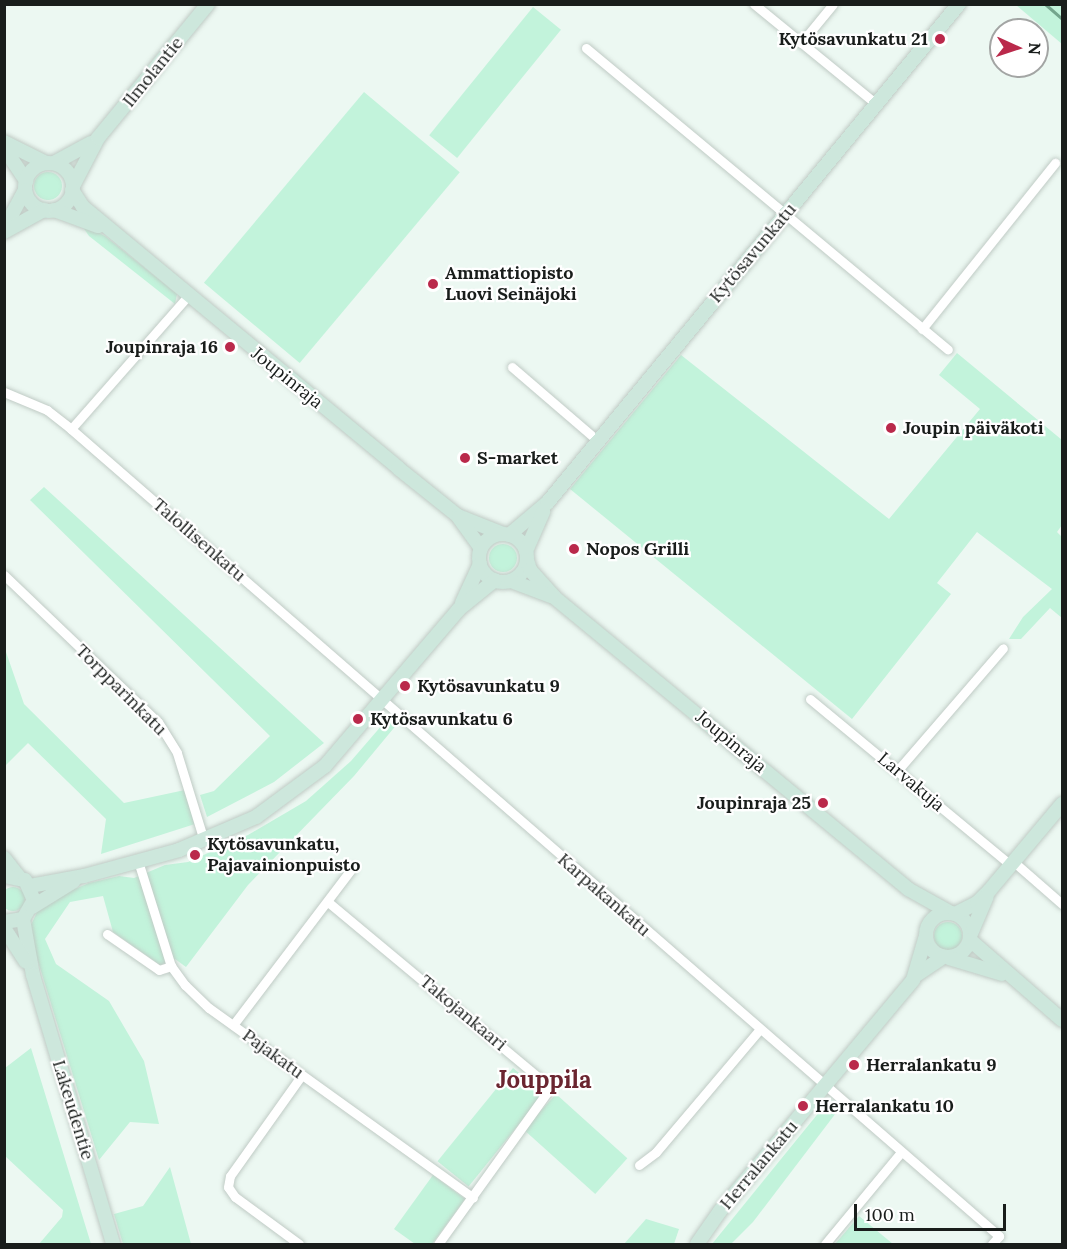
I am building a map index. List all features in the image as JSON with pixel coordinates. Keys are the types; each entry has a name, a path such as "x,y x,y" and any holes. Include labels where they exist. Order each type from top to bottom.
{"street":[{"name":"Ilmolantie","path":"50,163 75,156 98,138 208,4"},
{"path":"754,4 876,104"},
{"path":"801,43 833,4"},
{"name":"Kytösavunkatu","path":"506,534 548,502 959,4"},
{"path":"586,48 948,350"},
{"name":"Ilmolantie","path":"73,188 98,138"},
{"path":"4,142 67,171 73,188 66,203 4,230"},
{"path":"4,148 32,203 49,210"},
{"path":"4,230 33,169 50,163"},
{"path":"922,329 1055,163"},
{"name":"Joupinraja","path":"73,188 83,207 118,237 458,516 481,548"},
{"name":"Joupinraja","path":"49,210 118,237"},
{"path":"71,429 188,296"},
{"path":"512,367 598,441"},
{"name":"Talollisenkatu","path":"4,392 47,410 71,429 383,702"},
{"name":"Kytösavunkatu","path":"526,556 548,502"},
{"name":"Joupinraja","path":"458,516 506,534"},
{"path":"30,886 84,876 204,840 256,817 296,790 325,766 383,702 459,609 495,580 511,581 522,573 526,556 506,534 490,538 481,548 480,564 459,609"},
{"name":"Joupinraja","path":"526,556 530,570 554,597 908,889 953,913"},
{"path":"480,564 495,580"},
{"name":"Torpparinkatu","path":"4,575 158,722 177,753 204,840"},
{"name":"Joupinraja","path":"511,581 554,597"},
{"path":"897,771 1003,648"},
{"name":"Larvakuja","path":"810,699 1062,904"},
{"name":"Karpakankatu","path":"383,702 999,1236 992,1245"},
{"path":"1007,976 945,958 931,951 926,934 938,915 953,913 977,903 1062,804"},
{"path":"4,858 19,877 30,886 32,907"},
{"name":"Pajakatu","path":"138,861 171,966 209,1008 473,1198"},
{"path":"233,1025 352,868"},
{"path":"4,876 19,877"},
{"path":"4,922 23,919 32,907 84,876"},
{"name":"Joupinraja","path":"908,889 925,915 926,934"},
{"path":"945,958 959,955 970,939 989,891"},
{"name":"Takojankaari","path":"328,902 544,1082 548,1091 473,1198"},
{"path":"953,913 968,925 970,939 1007,976 1062,1020"},
{"name":"Lakeudentie","path":"23,919 33,975 113,1245"},
{"name":"Lakeudentie","path":"4,927 33,975"},
{"path":"107,934 159,970 171,966"},
{"name":"Herralankatu","path":"915,976 926,934"},
{"name":"Herralankatu","path":"697,1245 720,1211 915,976 945,958"},
{"path":"639,1165 656,1152 759,1030"},
{"path":"299,1245 235,1197 228,1186 230,1176 301,1076"},
{"path":"825,1245 902,1152"},
{"path":"438,1245 473,1198"}],"green space":[{"path":"1016,5 1062,5 1062,44 1049,33 1049,18 1031,18"},
{"path":"533,7 561,30 457,158 429,135"},
{"path":"364,92 460,172 300,363 204,283"},
{"path":"48,172 58,176 62,186 58,196 48,200 38,196 34,186 38,176"},
{"path":"80,223 105,236 177,294 175,304 89,236"},
{"path":"957,353 1062,440 1062,525 1057,532 1062,537 1062,618 1050,608 1021,639 1009,639 1023,617 1052,589 977,532 937,583 951,594 852,719 570,489 681,355 889,519 980,409 939,375"},
{"path":"44,487 324,743 274,782 207,817 200,795 214,791 270,736 30,500"},
{"path":"503,544 513,548 517,558 513,568 503,572 493,568 489,558 493,548"},
{"path":"6,652 24,704 124,803 185,790 195,824 101,854 106,819 28,743 5,766"},
{"path":"389,717 398,723 354,776 248,885 186,967 175,959 160,965 113,932 103,896 70,902 45,939 56,964 109,1001 144,1061 159,1124 130,1122 99,1160 32,942 31,925 38,910 63,894 89,883 119,876 134,878 165,865 188,862 248,835 306,801 351,761"},
{"path":"13,887 21,891 25,899 21,907 13,911 5,907 1,899 5,891"},
{"path":"948,922 958,926 962,936 958,946 948,950 938,946 934,936 938,926"},
{"path":"31,1048 91,1244 39,1244 62,1217 63,1210 5,1156 5,1068"},
{"path":"513,1068 544,1093 469,1186 437,1161"},
{"path":"556,1094 627,1158 595,1194 524,1130"},
{"path":"829,1100 839,1109 753,1222 731,1244 712,1244"},
{"path":"170,1167 191,1244 123,1244 114,1214 143,1206"},
{"path":"433,1175 465,1199 432,1244 415,1244 394,1229"},
{"path":"859,1216 893,1244 835,1244"},
{"path":"646,1219 679,1229 674,1244 624,1244"}],"waterway":[{"path":"1045,4 1062,19"}],"place":[{"name":"Kytösavunkatu 21","path":"940,39"},
{"name":"Ammattiopisto Luovi Seinäjoki","path":"433,284"},
{"name":"Joupinraja 16","path":"230,347"},
{"name":"Joupin päiväkoti","path":"891,428"},
{"name":"S-market","path":"465,458"},
{"name":"Nopos Grilli","path":"574,549"},
{"name":"Kytösavunkatu 9","path":"405,686"},
{"name":"Kytösavunkatu 6","path":"358,719"},
{"name":"Joupinraja 25","path":"823,803"},
{"name":"Kytösavunkatu, Pajavainionpuisto","path":"195,855"},
{"name":"Herralankatu 9","path":"854,1065"},
{"name":"Herralankatu 10","path":"803,1106"}],"district":[{"name":"Jouppila","path":"544,1080"}]}
